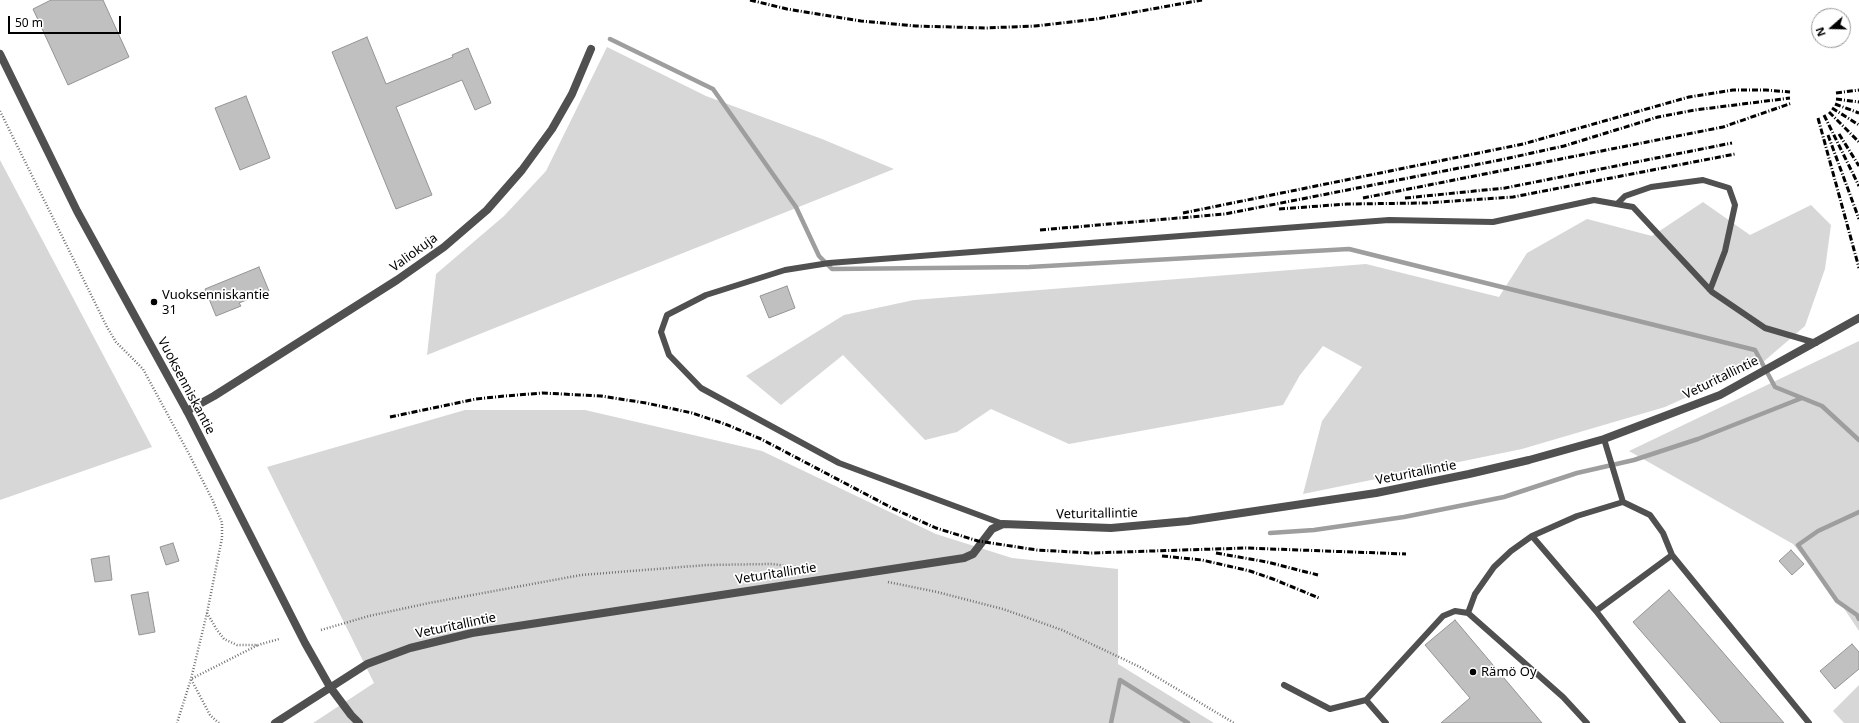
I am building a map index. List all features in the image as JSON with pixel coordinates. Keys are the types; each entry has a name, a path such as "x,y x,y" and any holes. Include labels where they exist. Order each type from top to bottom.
{"street":[{"name":"Valiokuja","path":"186,411 208,400 397,280 444,247 487,210 522,170 552,129 572,94 591,49"},
{"name":"Vuoksenniskantie","path":"0,54 77,210 205,446 305,643 330,687 351,715 359,723"},
{"name":"Veturitallintie","path":"275,723 367,664 410,648 472,633 964,558 973,554 992,529 1002,524 1111,528 1188,521 1376,493 1469,474 1604,439 1720,395 1859,318"}],"lane":[{"path":"1617,204 1625,196 1651,187 1703,180 1729,188 1735,205 1725,251 1710,290"},
{"path":"1002,524 840,463 701,388 669,355 661,332 667,315 706,295 785,270 829,263 1389,220 1493,222 1594,200 1633,207 1710,290 1765,328 1816,343"},
{"path":"1604,439 1623,502"},
{"path":"1468,613 1475,594 1494,567 1511,551 1532,536 1577,516 1623,502 1650,515 1663,533 1672,555 1808,723"},
{"path":"1532,536 1596,611 1683,723"},
{"path":"1596,611 1672,555"},
{"path":"1284,685 1330,709 1366,700 1443,616 1455,611 1468,613 1563,697 1587,723"},
{"path":"1366,700 1386,723"}],"path":[{"path":"0,111 107,327 116,342 143,369 214,501 222,523 222,538 207,613 191,678 177,723"},
{"path":"321,630 369,616 429,603 581,575 707,565 772,564 817,570"},
{"path":"883,581 937,592 1003,609 1062,630 1140,667 1234,723"},
{"path":"207,613 224,639 237,645 258,645"},
{"path":"191,678 258,645 279,639"},
{"path":"191,678 210,715 219,723"}],"shaded area":[{"path":"607,47 706,96 822,139 894,169 427,355 436,274 504,216 546,171"},
{"path":"0,160 152,447 0,500"},
{"path":"1703,202 1750,235 1811,205 1831,225 1825,269 1805,326 1762,363 1665,407 1522,449 1303,494 1322,421 1362,367 1323,346 1300,375 1283,405 1069,444 991,409 957,432 925,440 843,355 781,405 746,376 844,315 914,300 1366,264 1499,297 1527,253 1587,219 1652,236"},
{"path":"1859,341 1859,631 1833,592 1793,544 1629,451"},
{"path":"465,410 585,410 762,451 936,534 1012,558 1118,569 1118,664 1214,723 313,723 374,683 267,467"},
{"path":"1859,685 1859,723 1844,723 1833,711"}],"building":[{"path":"51,0 103,0 129,57 68,85 33,9"},
{"path":"367,37 386,84 453,57 452,55 468,48 491,103 475,110 462,80 396,107 432,195 396,209 332,52"},
{"path":"246,96 270,158 240,170 215,108"},
{"path":"259,267 269,291 239,303 241,306 216,316 205,289"},
{"path":"787,286 795,308 769,318 760,296"},
{"path":"173,543 179,561 166,565 160,547"},
{"path":"1791,550 1804,564 1792,575 1779,561"},
{"path":"109,556 112,580 95,582 91,559"},
{"path":"1669,590 1784,723 1721,723 1633,622"},
{"path":"148,592 155,632 139,635 131,595"},
{"name":"Rämö Oy","path":"1455,620 1542,723 1441,723 1470,698 1425,645"},
{"path":"1852,644 1859,652 1859,669 1835,689 1820,671"}],"waterway":[{"path":"610,39 713,89 796,207 819,256 832,269 1029,267 1349,249 1755,350 1775,387 1822,406 1859,440"},
{"path":"1270,533 1314,530 1404,517 1504,497 1577,473 1634,460 1698,439 1802,398"},
{"path":"1859,512 1818,531 1798,545 1837,601 1857,615 1859,619"},
{"path":"1111,723 1120,680 1188,723"}],"railway":[{"path":"750,0 787,9 861,21 916,26 985,28 1035,26 1096,19 1202,0"},
{"path":"1183,213 1523,144 1689,97 1733,90 1790,92"},
{"path":"1836,93 1859,90"},
{"path":"1040,230 1225,214 1564,146 1658,117 1695,110 1790,98"},
{"path":"1836,99 1859,102"},
{"path":"1363,198 1723,127 1792,103"},
{"path":"1835,104 1859,113"},
{"path":"1832,108 1859,125"},
{"path":"1829,112 1859,142"},
{"path":"1824,115 1859,186"},
{"path":"1818,118 1859,268"},
{"path":"1839,134 1859,166"},
{"path":"1828,135 1859,219"},
{"path":"1405,198 1505,188 1732,143"},
{"path":"1279,209 1347,204 1426,203 1513,197 1735,154"},
{"path":"390,417 476,399 505,396 542,393 601,396 646,403 692,413 725,424 761,439 894,509 936,528 978,541 1037,550 1091,553 1246,548 1406,554"},
{"path":"1216,553 1267,562 1318,575"},
{"path":"1162,556 1202,560 1250,571 1319,598"}],"place":[{"name":"Vuoksenniskantie 31","path":"154,302"},
{"name":"Rämö Oy","path":"1473,672"}]}
